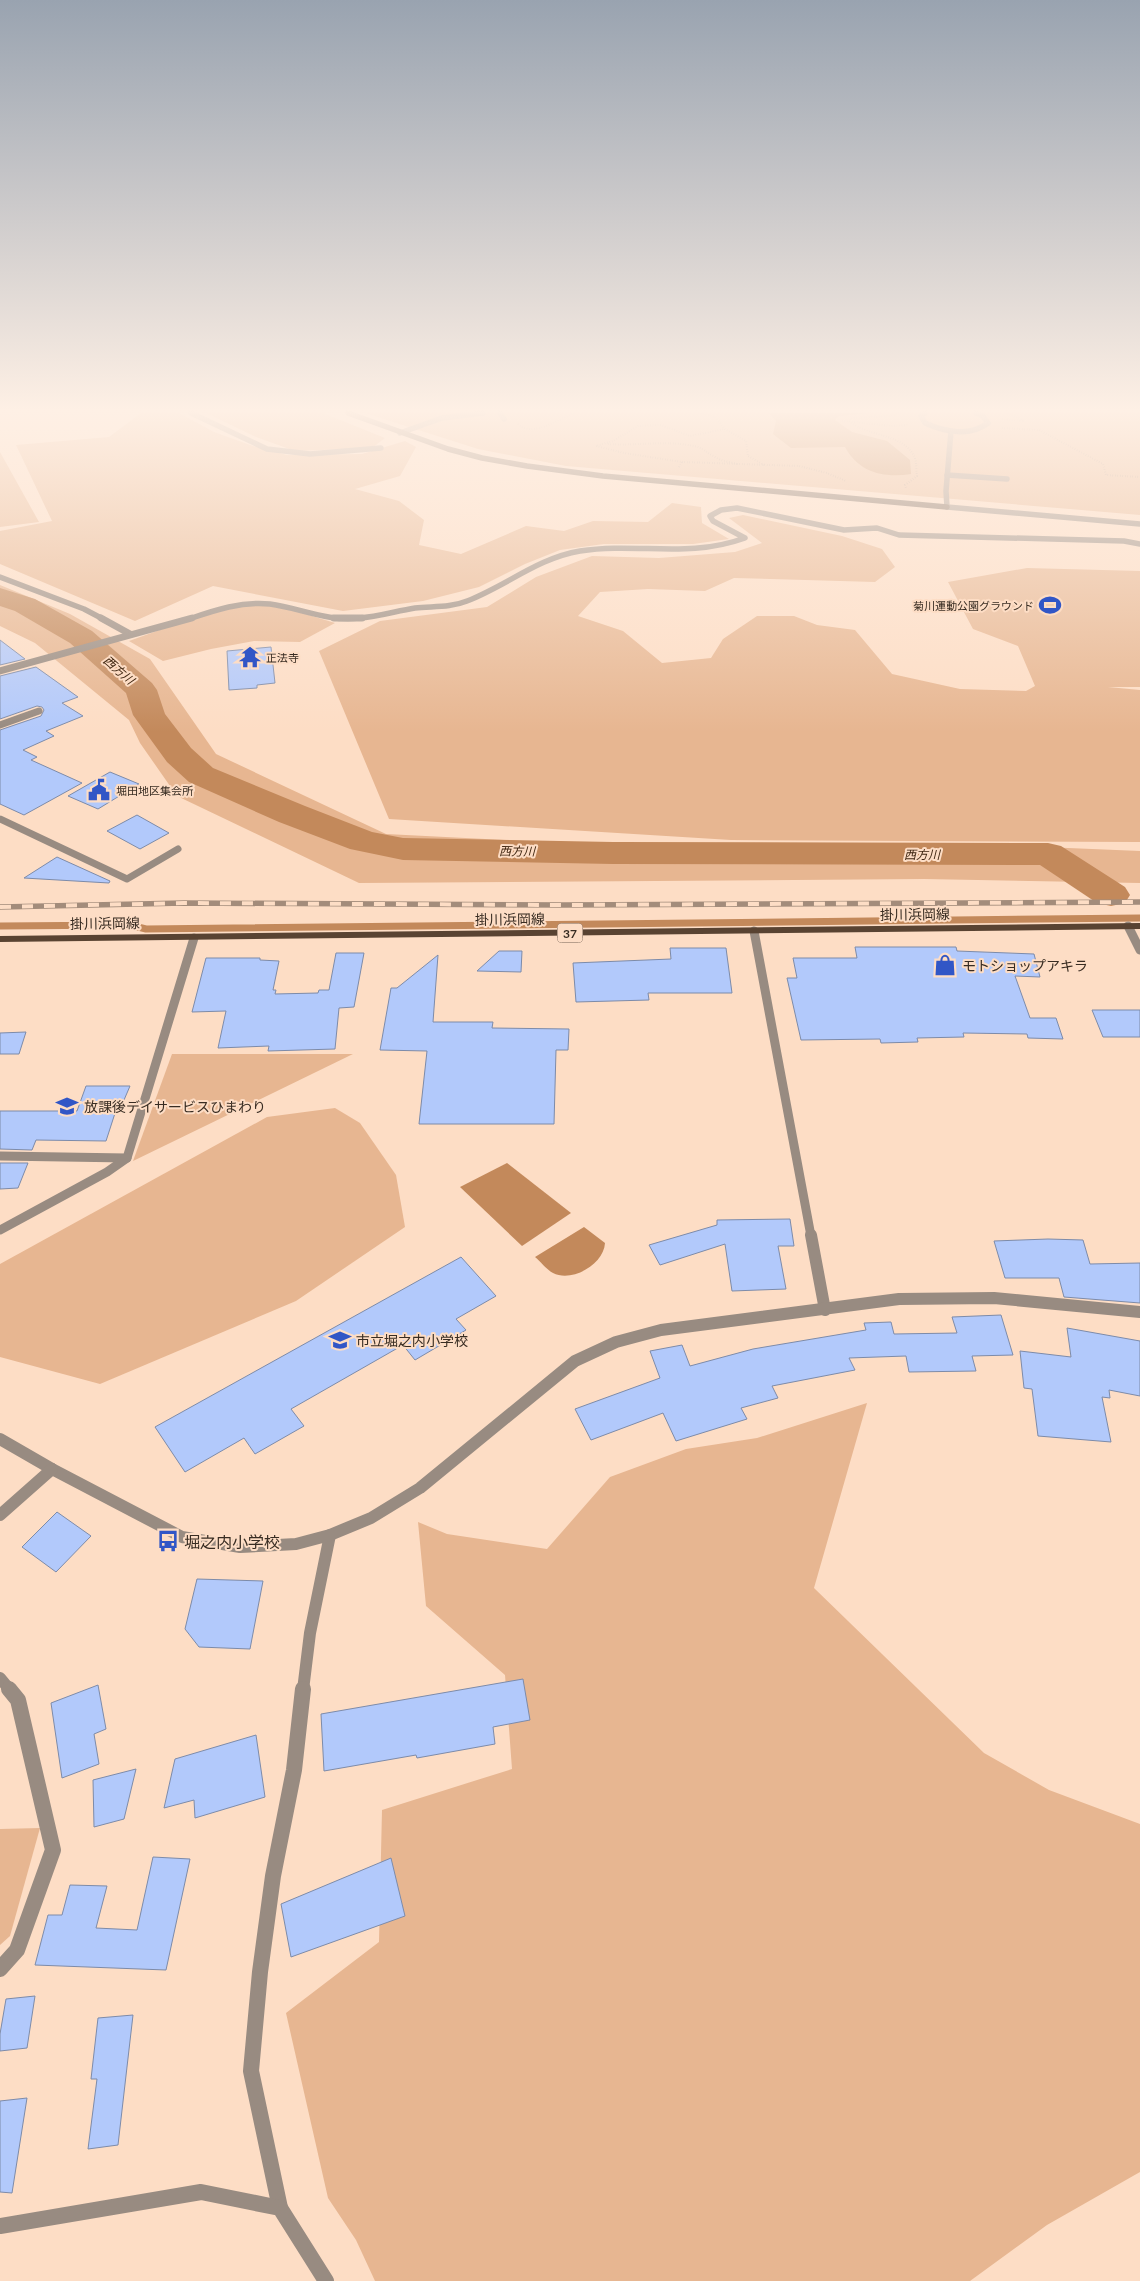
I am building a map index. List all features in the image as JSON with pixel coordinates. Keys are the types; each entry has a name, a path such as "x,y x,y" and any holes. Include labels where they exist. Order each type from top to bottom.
{"main road":[{"name":"掛川浜岡線","path":"0,940 1140,926"}],"street":[{"path":"0,671 130,634 152,632 216,609 248,604 273,604 344,620 410,609 459,604 473,599 546,562 580,551 617,548 693,549 729,546 745,538 712,519"},
{"path":"798,519 844,530 878,528 899,534 1124,541 1140,544"},
{"path":"1088,519 1140,524"},
{"path":"0,577 84,609 130,634"},
{"path":"0,725 39,711"},
{"path":"0,819 127,879 178,849"},
{"path":"1128,926 1140,950"},
{"path":"754,931 825,1310"},
{"path":"0,1230 107,1172 127,1158 194,938"},
{"path":"0,1156 127,1158"},
{"path":"0,1439 52,1469 182,1537 240,1547 296,1544 330,1535 371,1518 420,1488 575,1362 616,1342 661,1330 899,1299 994,1298 1140,1312"},
{"path":"0,1515 52,1469"},
{"path":"326,2281 280,2208 251,2071 260,1972 273,1876 294,1770 310,1633 330,1535"},
{"path":"0,1678 18,1700 53,1850 17,1950 0,1969"},
{"path":"0,2226 201,2192 280,2208"}],"shaded area":[{"path":"0,519 38,519 39,522 0,527"},
{"path":"51,519 423,519 419,545 461,554 526,526 564,531 593,521 648,522 651,519 702,519 702,523 729,539 693,544 604,544 560,550 525,564 479,587 423,601 343,611 213,586 135,621 0,564 0,531 52,521"},
{"path":"731,519 764,519 842,536 882,549 895,567 875,582 734,578 705,591 648,589 600,592 578,616 623,631 662,663 711,658 723,639 757,616 794,616 817,625 855,630 892,674 960,689 1026,691 1035,686 1018,646 973,629 948,582 1027,568 1140,571 1140,687 1108,687 1140,690 1140,842 731,840 389,819 319,651 380,621 487,607 536,577 592,556 659,558 735,552 762,543"},
{"path":"0,585 70,614 150,659 216,754 386,834 784,854 1044,847 1140,851 1140,883 924,879 359,883 177,796 140,743 129,720 35,643 0,626"},
{"path":"273,604 335,623 300,642 254,641 163,661 129,641 196,617 238,605"},
{"path":"172,1054 353,1054 133,1161"},
{"path":"335,1108 360,1123 396,1175 405,1227 296,1301 100,1384 0,1357 0,1264 267,1117"},
{"path":"507,1163 571,1213 522,1246 460,1187"},
{"path":"584,1227 605,1243 599,1258 586,1270 569,1275 553,1273 535,1257"},
{"path":"867,1403 814,1588 984,1753 1049,1790 1140,1824 1140,2172 1047,2225 970,2281 375,2281 356,2240 328,2198 286,2013 379,1942 382,1810 512,1769 505,1675 426,1606 418,1522 447,1534 547,1549 610,1477 686,1449 757,1438"},
{"path":"40,1828 10,1936 0,1945 0,1829"}],"building":[{"path":"0,640 25,659 0,665"},
{"path":"271,647 275,683 257,685 257,688 229,690 227,651"},
{"path":"36,667 78,697 62,703 83,716 46,731 54,736 23,750 37,757 31,760 82,783 24,815 0,804 0,730 41,716 44,710 42,707 37,706 0,719 0,676"},
{"path":"110,772 139,784 98,809 68,796"},
{"path":"137,815 169,833 140,849 107,831"},
{"path":"57,857 110,881 109,883 24,878"},
{"path":"855,947 956,947 957,951 1034,954 1040,977 1015,976 1030,1018 1056,1018 1063,1039 1028,1038 1027,1034 963,1033 964,1037 917,1038 918,1042 881,1043 880,1039 801,1040 787,978 797,978 793,958 857,958"},
{"path":"670,948 726,948 732,993 648,993 649,1000 576,1002 573,963 671,959"},
{"path":"499,951 522,951 521,972 477,971"},
{"path":"336,953 364,953 354,1007 339,1008 335,1049 268,1051 269,1046 218,1048 226,1011 192,1012 206,958 260,958 260,960 279,961 273,990 276,990 275,994 318,993 319,990 329,990"},
{"path":"438,955 433,1022 493,1022 492,1028 569,1029 568,1050 556,1050 554,1124 419,1124 427,1051 380,1050 391,988 397,988"},
{"path":"1092,1010 1140,1010 1140,1037 1103,1037"},
{"path":"26,1032 19,1054 0,1054 0,1033"},
{"path":"86,1086 130,1086 121,1107 117,1107 106,1141 36,1140 32,1150 0,1149 0,1111 77,1111"},
{"path":"0,1163 28,1163 18,1188 0,1189"},
{"path":"790,1219 794,1246 778,1246 786,1289 732,1291 725,1244 660,1265 649,1245 717,1225 717,1220"},
{"path":"1083,1240 1090,1264 1140,1263 1140,1303 1064,1297 1059,1278 1005,1278 994,1241"},
{"path":"461,1257 496,1296 456,1319 466,1330 415,1360 403,1345 291,1409 304,1426 255,1454 244,1438 185,1472 155,1427"},
{"path":"1001,1315 1013,1355 972,1356 976,1371 909,1372 906,1356 849,1358 855,1370 772,1386 778,1398 741,1408 747,1419 676,1441 663,1413 591,1440 575,1409 660,1378 650,1351 682,1345 690,1366 753,1349 866,1330 864,1323 891,1322 894,1334 957,1333 952,1317"},
{"path":"1067,1328 1140,1341 1140,1396 1109,1390 1110,1398 1102,1397 1111,1442 1038,1436 1032,1389 1024,1388 1020,1351 1071,1357"},
{"path":"57,1512 91,1536 56,1572 22,1547"},
{"path":"197,1579 263,1581 250,1649 199,1647 185,1629"},
{"path":"523,1679 530,1720 493,1727 495,1744 417,1758 416,1755 324,1771 321,1714"},
{"path":"98,1685 106,1729 94,1734 99,1764 62,1778 51,1703"},
{"path":"256,1735 265,1797 195,1818 194,1800 164,1808 175,1759"},
{"path":"136,1769 124,1819 94,1827 93,1780"},
{"path":"153,1857 190,1859 166,1970 35,1965 48,1915 62,1915 70,1885 107,1886 96,1928 137,1930"},
{"path":"391,1858 405,1916 291,1957 281,1904"},
{"path":"35,1996 27,2048 0,2051 0,2034 6,1999"},
{"path":"133,2015 118,2145 88,2149 97,2079 91,2079 98,2018"},
{"path":"27,2098 12,2193 0,2192 0,2101"}],"waterway":[{"name":"西方川","path":"0,597 25,605 81,637 141,690 149,715 179,755 201,775 292,814 363,841 403,849 613,853 1048,854 1111,895"},
{"path":"0,926 130,925 146,929 1140,918"}],"railway":[{"path":"0,907 184,903 562,905 1140,902"}],"place":[{"name":"菊川運動公園グラウンド","path":"1050,605"},
{"name":"正法寺","path":"250,657"},
{"name":"堀田地区集会所","path":"99,790"},
{"name":"モトショップアキラ","path":"945,965"},
{"name":"放課後デイサービスひまわり","path":"67,1106"},
{"name":"市立堀之内小学校","path":"340,1340"},
{"name":"堀之内小学校","path":"168,1541"}]}
